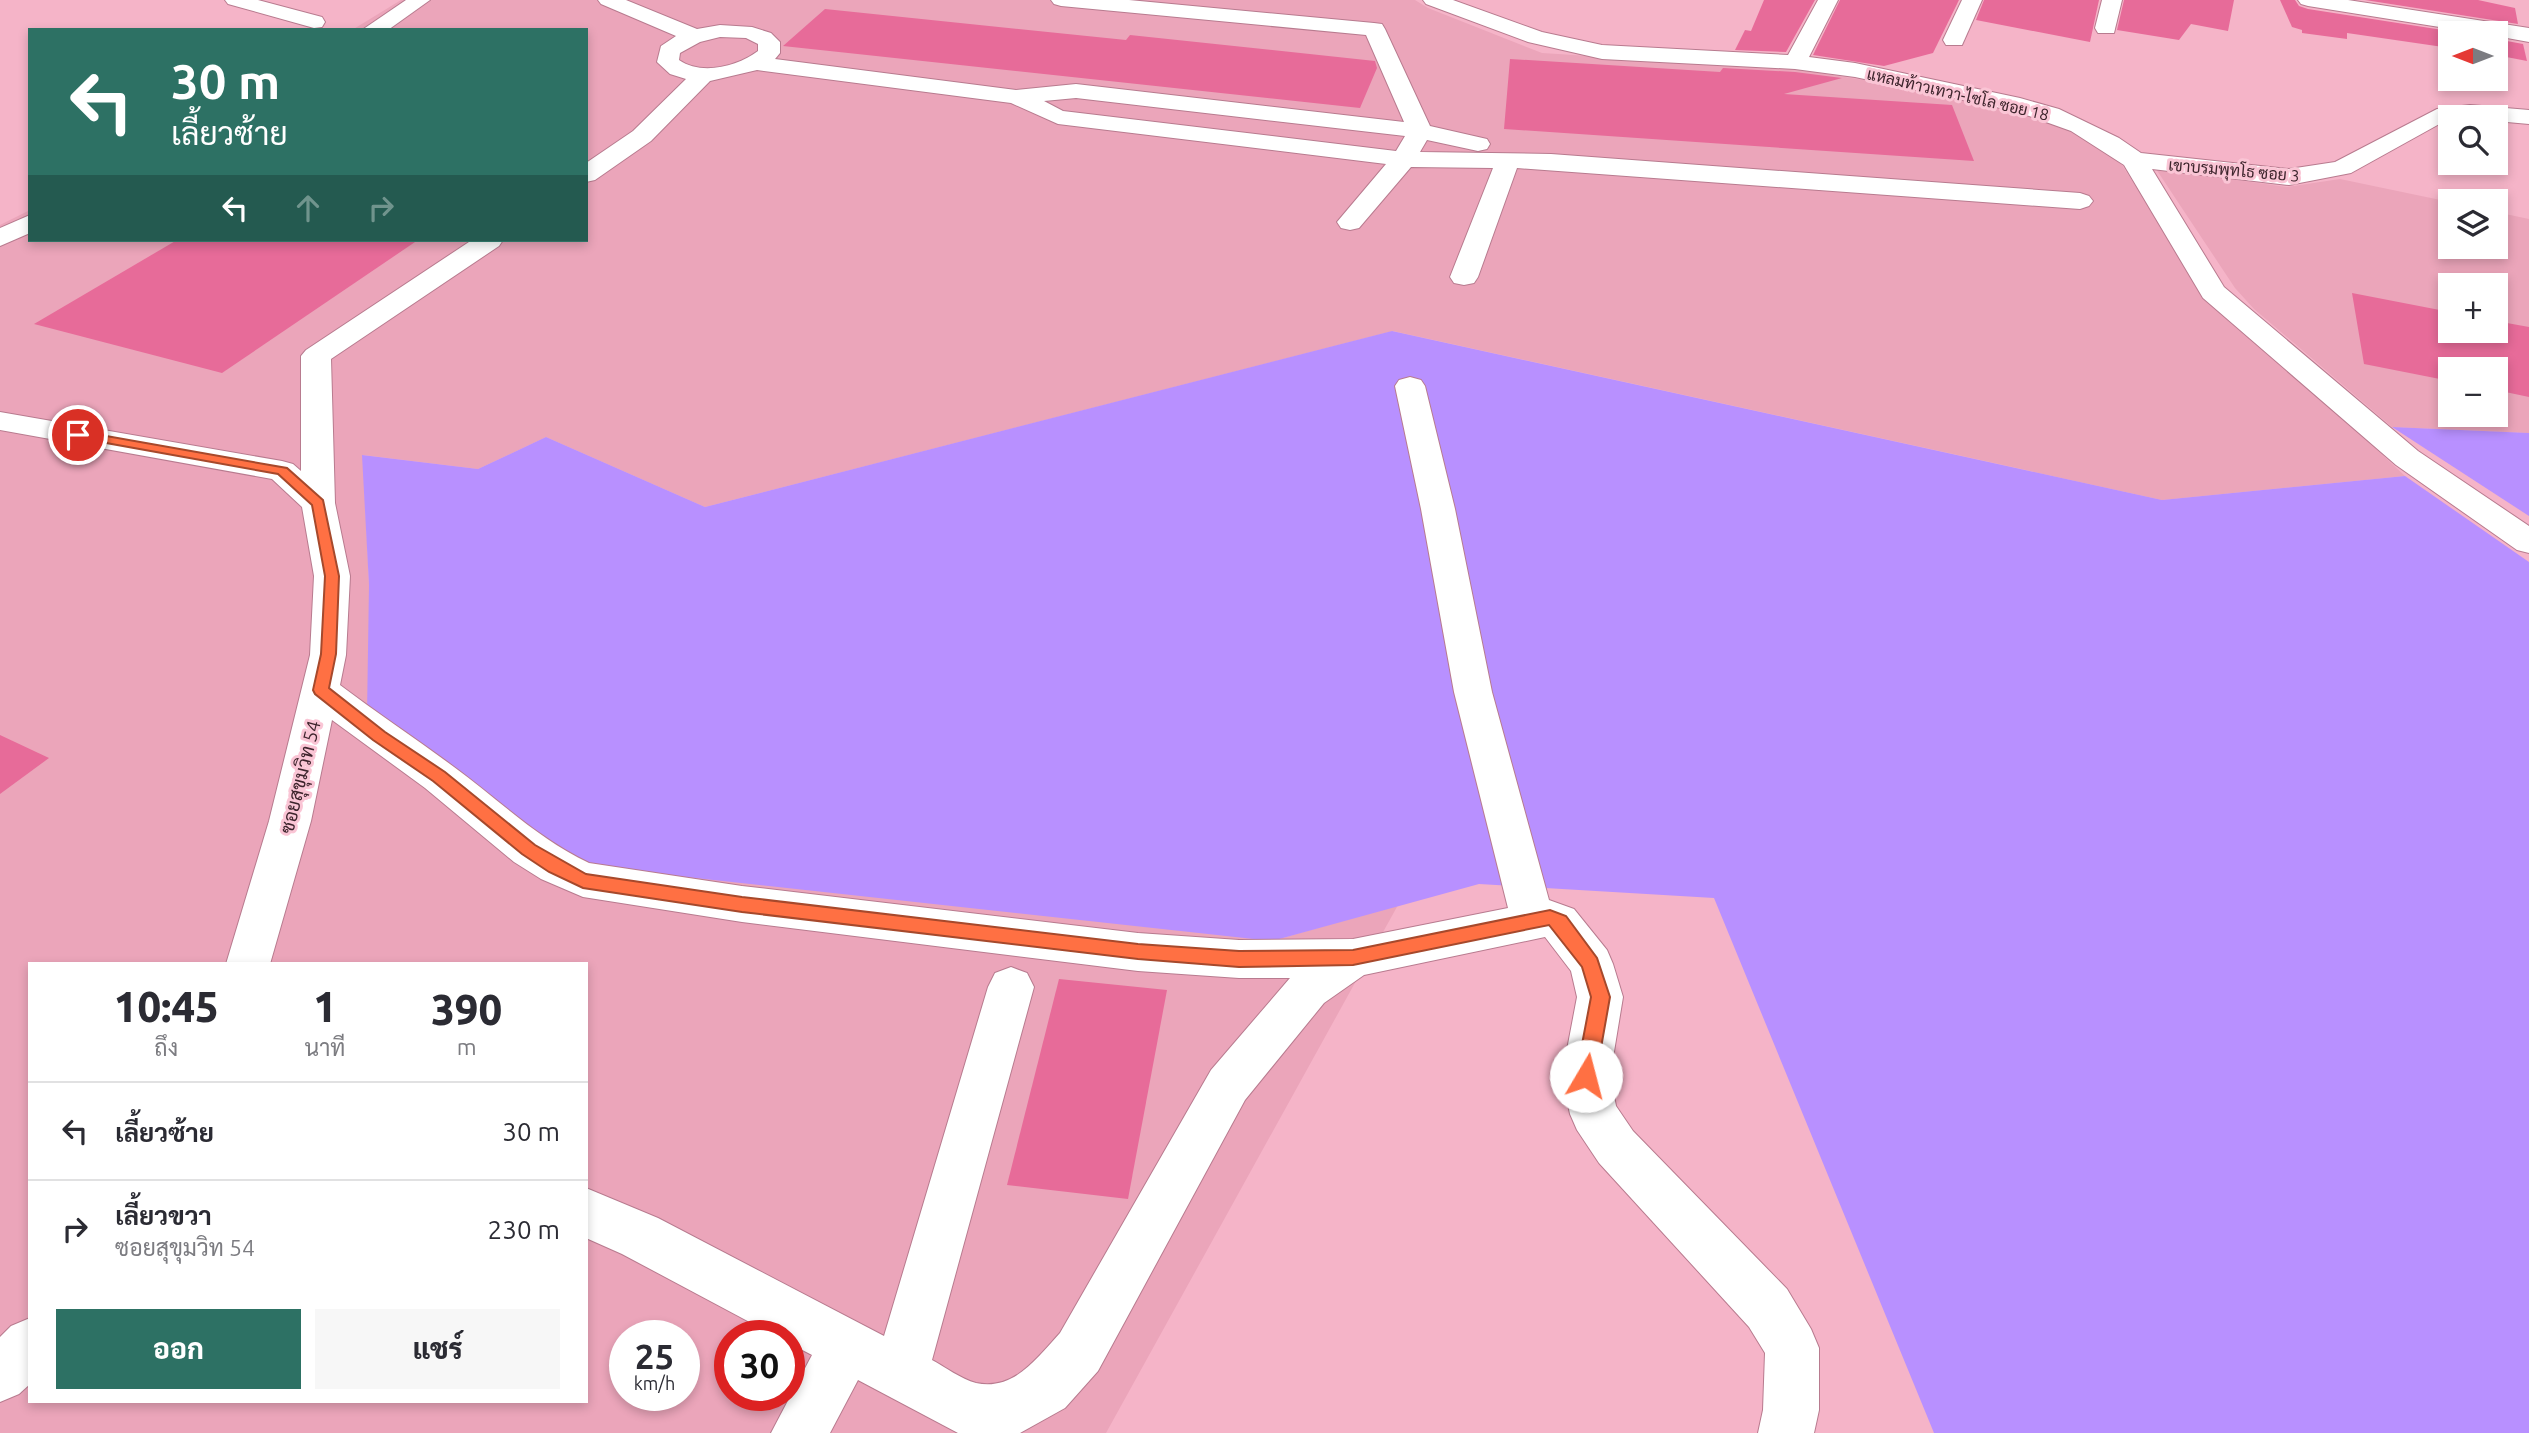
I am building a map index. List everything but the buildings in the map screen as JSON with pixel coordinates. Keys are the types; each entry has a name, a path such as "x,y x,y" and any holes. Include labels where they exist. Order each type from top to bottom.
{"street":[{"path":"235,0 320,15 336,28"},
{"path":"376,28 421,0"},
{"path":"608,0 694,36"},
{"path":"1061,0 1374,29"},
{"path":"1795,62 1828,0"},
{"path":"1954,40 1972,0"},
{"path":"2106,29 2112,0"},
{"path":"2308,0 2400,8 2529,36"},
{"name":"แหลมท้าวเทวา-ไซโล ซอย 18","path":"1447,3 1536,37 1602,52 1795,62 1855,70 2051,114 2110,143 2134,160 2213,292 2317,385 2407,458 2529,542"},
{"path":"1359,10 1374,29 1420,131"},
{"path":"734,24 769,42 769,52 755,63 731,71 704,74 680,71 667,62 669,51 694,36 734,24"},
{"path":"755,63 1016,97 1076,91 1420,131 1551,161"},
{"path":"588,174 642,136 704,74"},
{"path":"1016,97 1058,117 1404,159 1551,161 2080,201"},
{"name":"เขาบรมพุทโธ ซอย 3","path":"2134,160 2289,177 2304,176 2342,168 2437,116 2470,112 2529,117"},
{"path":"1350,222 1404,159 1420,131"},
{"path":"1464,277 1508,160"},
{"path":"0,238 28,224"},
{"name":"ซอยสุขุมวิท 54","path":"249,962 290,821 328,654 332,576 318,503 316,356 487,242"},
{"path":"1410,386 1438,509 1473,692 1533,919"},
{"path":"0,421 282,471 318,503"},
{"path":"321,690 379,736 439,777 528,849 583,880 742,904 1138,952 1239,959 1353,958 1488,932 1533,919 1550,918 1559,922 1591,964 1600,997 1586,1076 1594,1114 1616,1147 1768,1308 1792,1348 1791,1410 1786,1433"},
{"path":"588,1214 640,1236 970,1410 1004,1412 1046,1389 1079,1353 1228,1085 1308,989 1353,958"},
{"path":"901,1372 1011,987"},
{"path":"799,1433 848,1345"},
{"path":"0,1375 28,1347"}],"shaded area":[{"path":"401,0 1415,0 1428,8 1542,53 1796,69 1906,87 2037,114 2064,126 2112,155 2122,165 2171,241 2200,294 2314,391 2405,476 2162,500 1393,331 705,507 546,437 478,469 363,455 369,585 1272,941 1398,905 1106,1433 0,1433 0,225 28,211 28,242 588,242 588,28 355,28"},
{"path":"2156,169 2287,187 2340,179 2438,199 2438,259 2508,259 2508,215 2529,219 2529,433 2392,427 2254,309 2235,288"},
{"path":"1392,331 2162,500 2405,476 2529,562 2529,1433 1934,1433 1714,898 1479,884 1272,941 585,866 367,714 369,585 362,455 478,469 546,437 705,507"},
{"path":"2392,427 2529,433 2529,516"}],"route":[{"path":"78,435 282,471 318,503 332,576 328,654 321,690 379,736 439,777 528,849 583,880 742,904 1138,952 1239,959 1353,958 1488,932 1533,919 1550,918 1559,922 1591,964 1600,997 1586,1076"}]}
